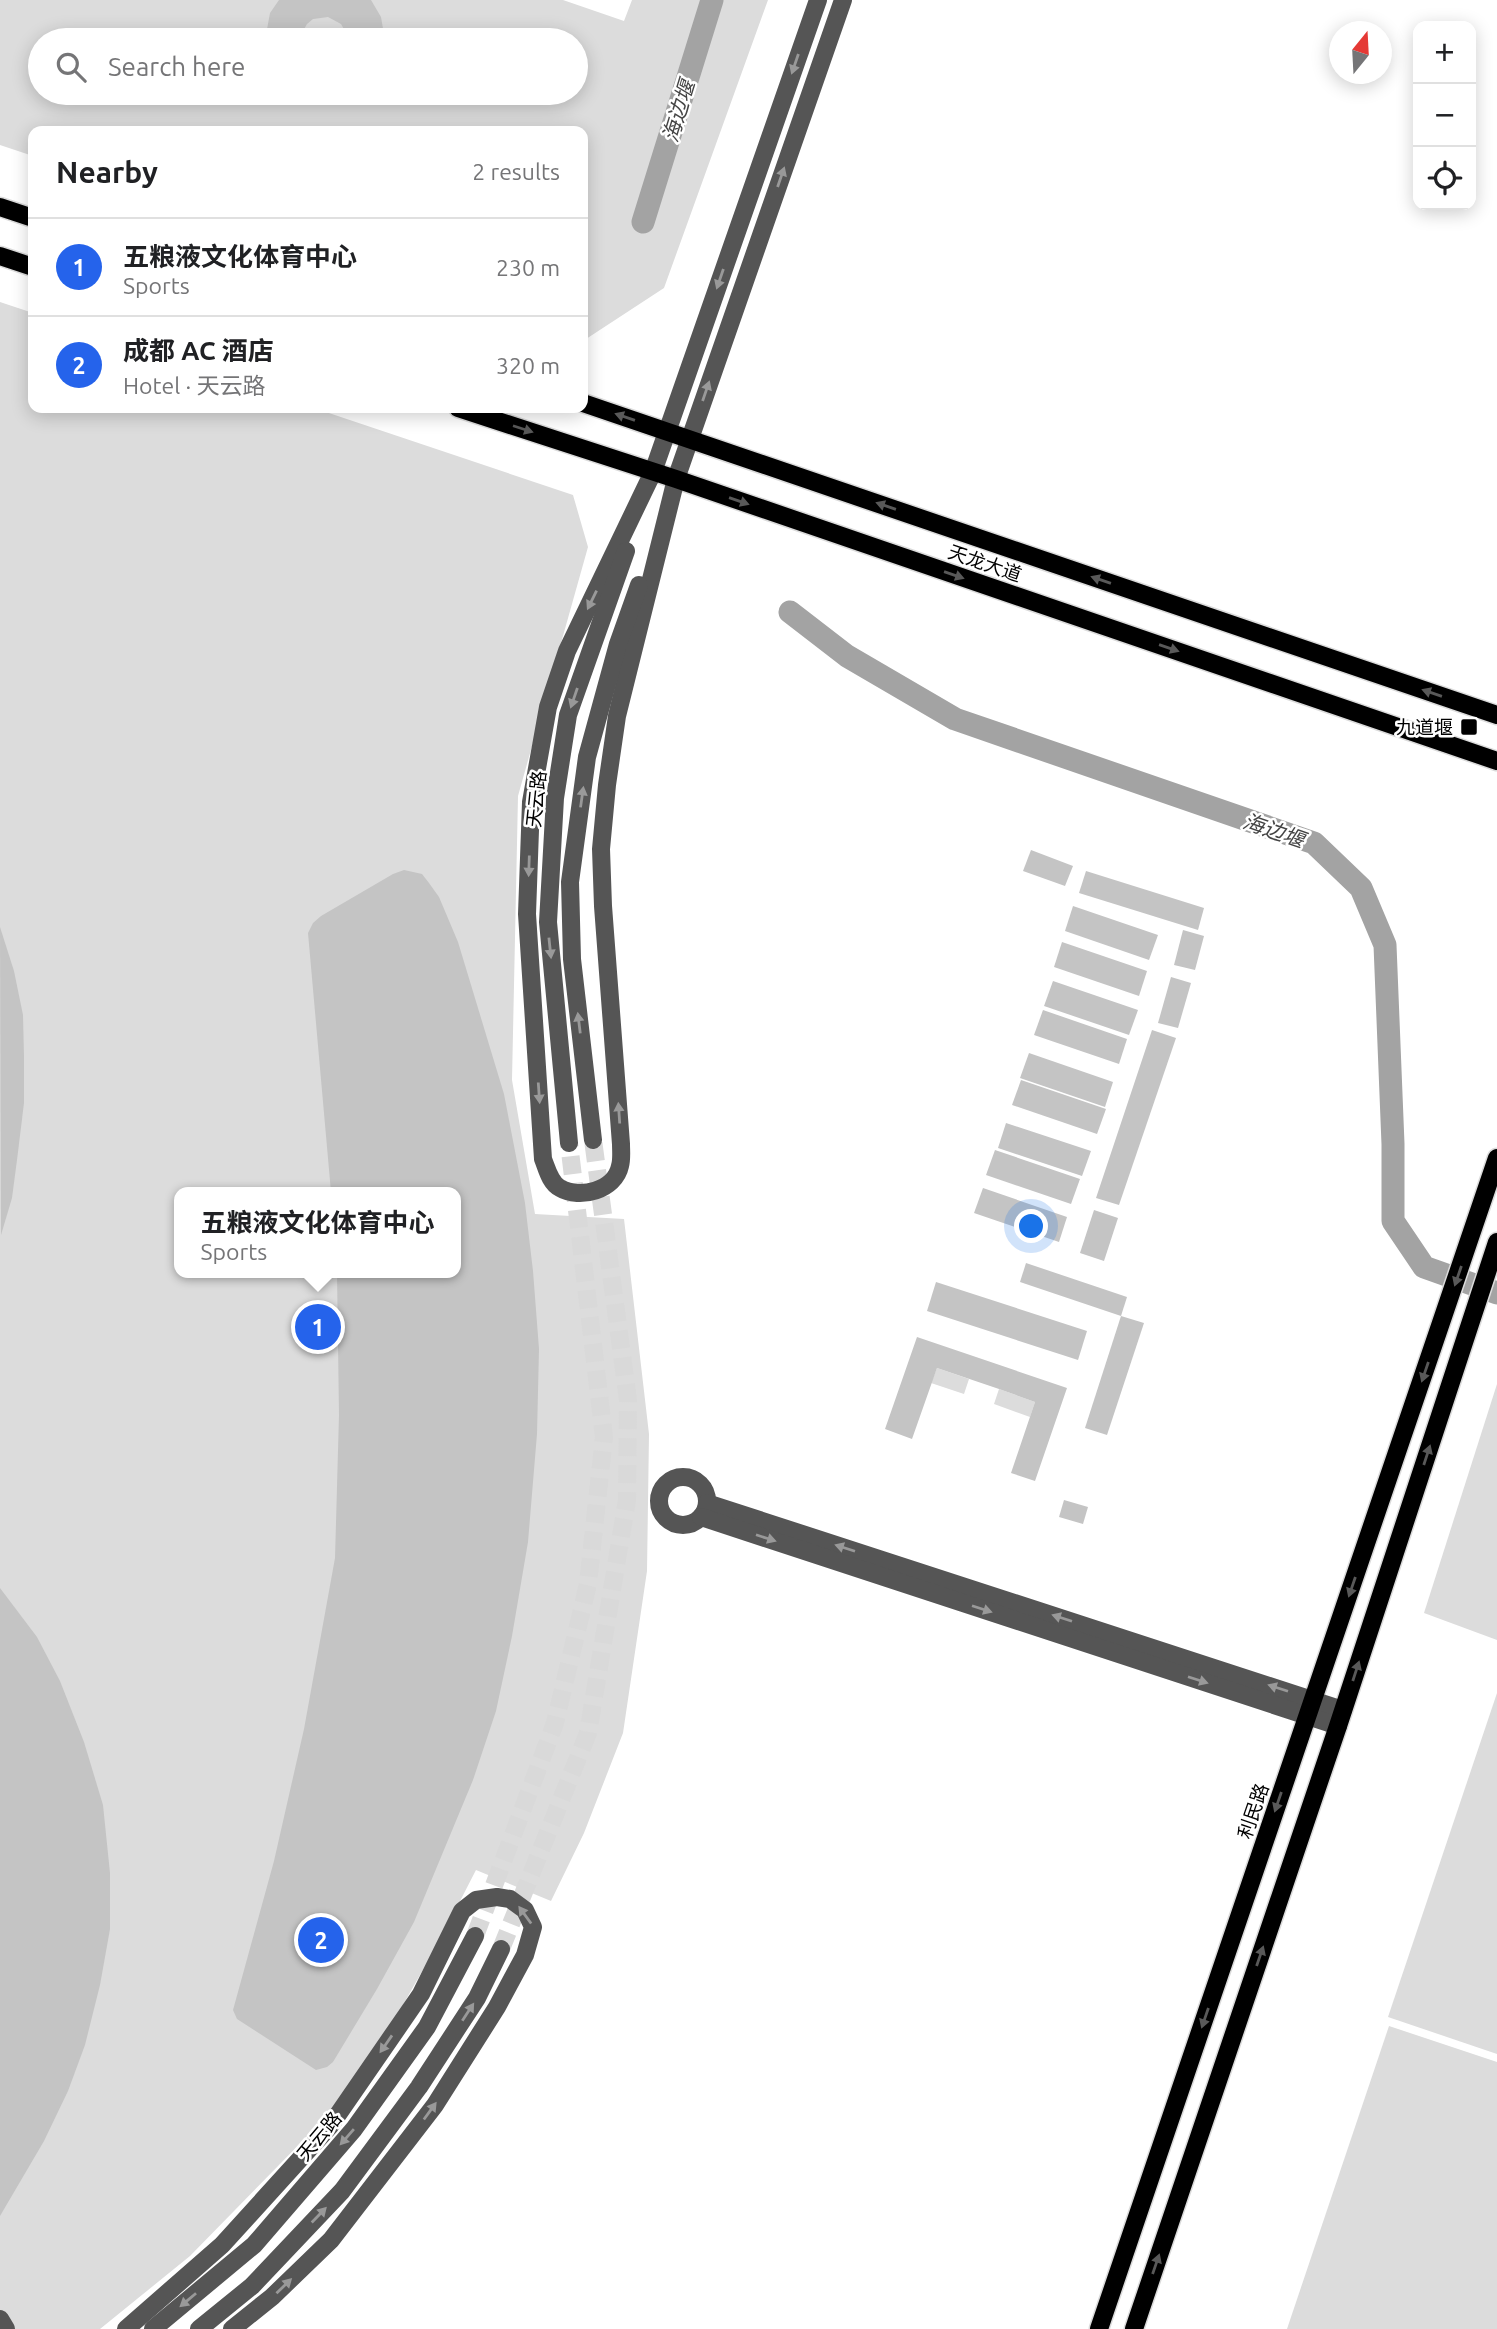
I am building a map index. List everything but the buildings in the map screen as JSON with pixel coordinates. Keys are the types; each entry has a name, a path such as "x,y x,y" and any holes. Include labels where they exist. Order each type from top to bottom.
{"main road":[{"path":"0,207 28,216"},
{"path":"0,256 28,265"},
{"name":"天龙大道","path":"588,404 1497,715"},
{"name":"天龙大道","path":"473,413 676,479 1497,761"},
{"name":"利民路","path":"1100,2329 1497,1158"},
{"path":"1134,2329 1340,1718 1494,1249"}],"street":[{"path":"676,479 617,716 601,849 621,1143 620,1168 607,1186 584,1194 559,1188 551,1178 543,1159 527,914 531,802 548,707 567,651 653,472 818,0"},
{"path":"593,1140 572,959 570,882 587,757 618,644 843,0"},
{"name":"天云路","path":"569,1143 548,922 555,799 568,715 653,472"},
{"path":"704,1510 1340,1718"},
{"path":"126,2329 222,2245 330,2126 421,1994 462,1911 476,1900 497,1897 510,1899 525,1910 533,1927 525,1955 497,2007 435,2105 331,2240 272,2297 232,2329"},
{"name":"天云路","path":"153,2329 254,2245 354,2129 427,2028 475,1936"},
{"path":"199,2329 252,2286 342,2191 419,2087 477,1998 500,1949"},
{"path":"0,2319 6,2329"}],"shaded area":[{"path":"0,0 563,0 624,21 632,0 768,0 664,288 588,338 588,126 28,126 28,154 0,145"},
{"path":"0,302 28,311 28,413 329,413 573,495 588,547 518,796 512,1080 535,1214 624,1219 649,1434 647,1571 623,1733 584,1833 551,1901 476,1870 379,2047 326,2117 190,2256 100,2329 0,2329"},
{"path":"937,1368 969,1379 964,1394 931,1383"},
{"path":"1497,1384 1497,1640 1424,1613"},
{"path":"999,1389 1035,1402 1030,1417 994,1404"},
{"path":"1497,1693 1497,2054 1388,2017"},
{"path":"1389,2026 1497,2062 1497,2329 1287,2329"}],"waterway":[{"name":"海边堰","path":"643,222 712,0"},
{"name":"海边堰","path":"790,612 847,656 955,719 1314,843 1361,888 1385,945 1393,1144 1393,1221 1424,1267 1497,1293"}],"tunnel":[{"path":"501,1949 588,1733 627,1500 628,1400 593,1140"},
{"path":"475,1936 555,1723 588,1584 604,1437 569,1143"}],"place":[{"name":"九道堰","path":"1469,727"},
{"name":"五粮液文化体育中心","path":"318,1327"},
{"name":"成都 AC 酒店","path":"321,1940"}]}
